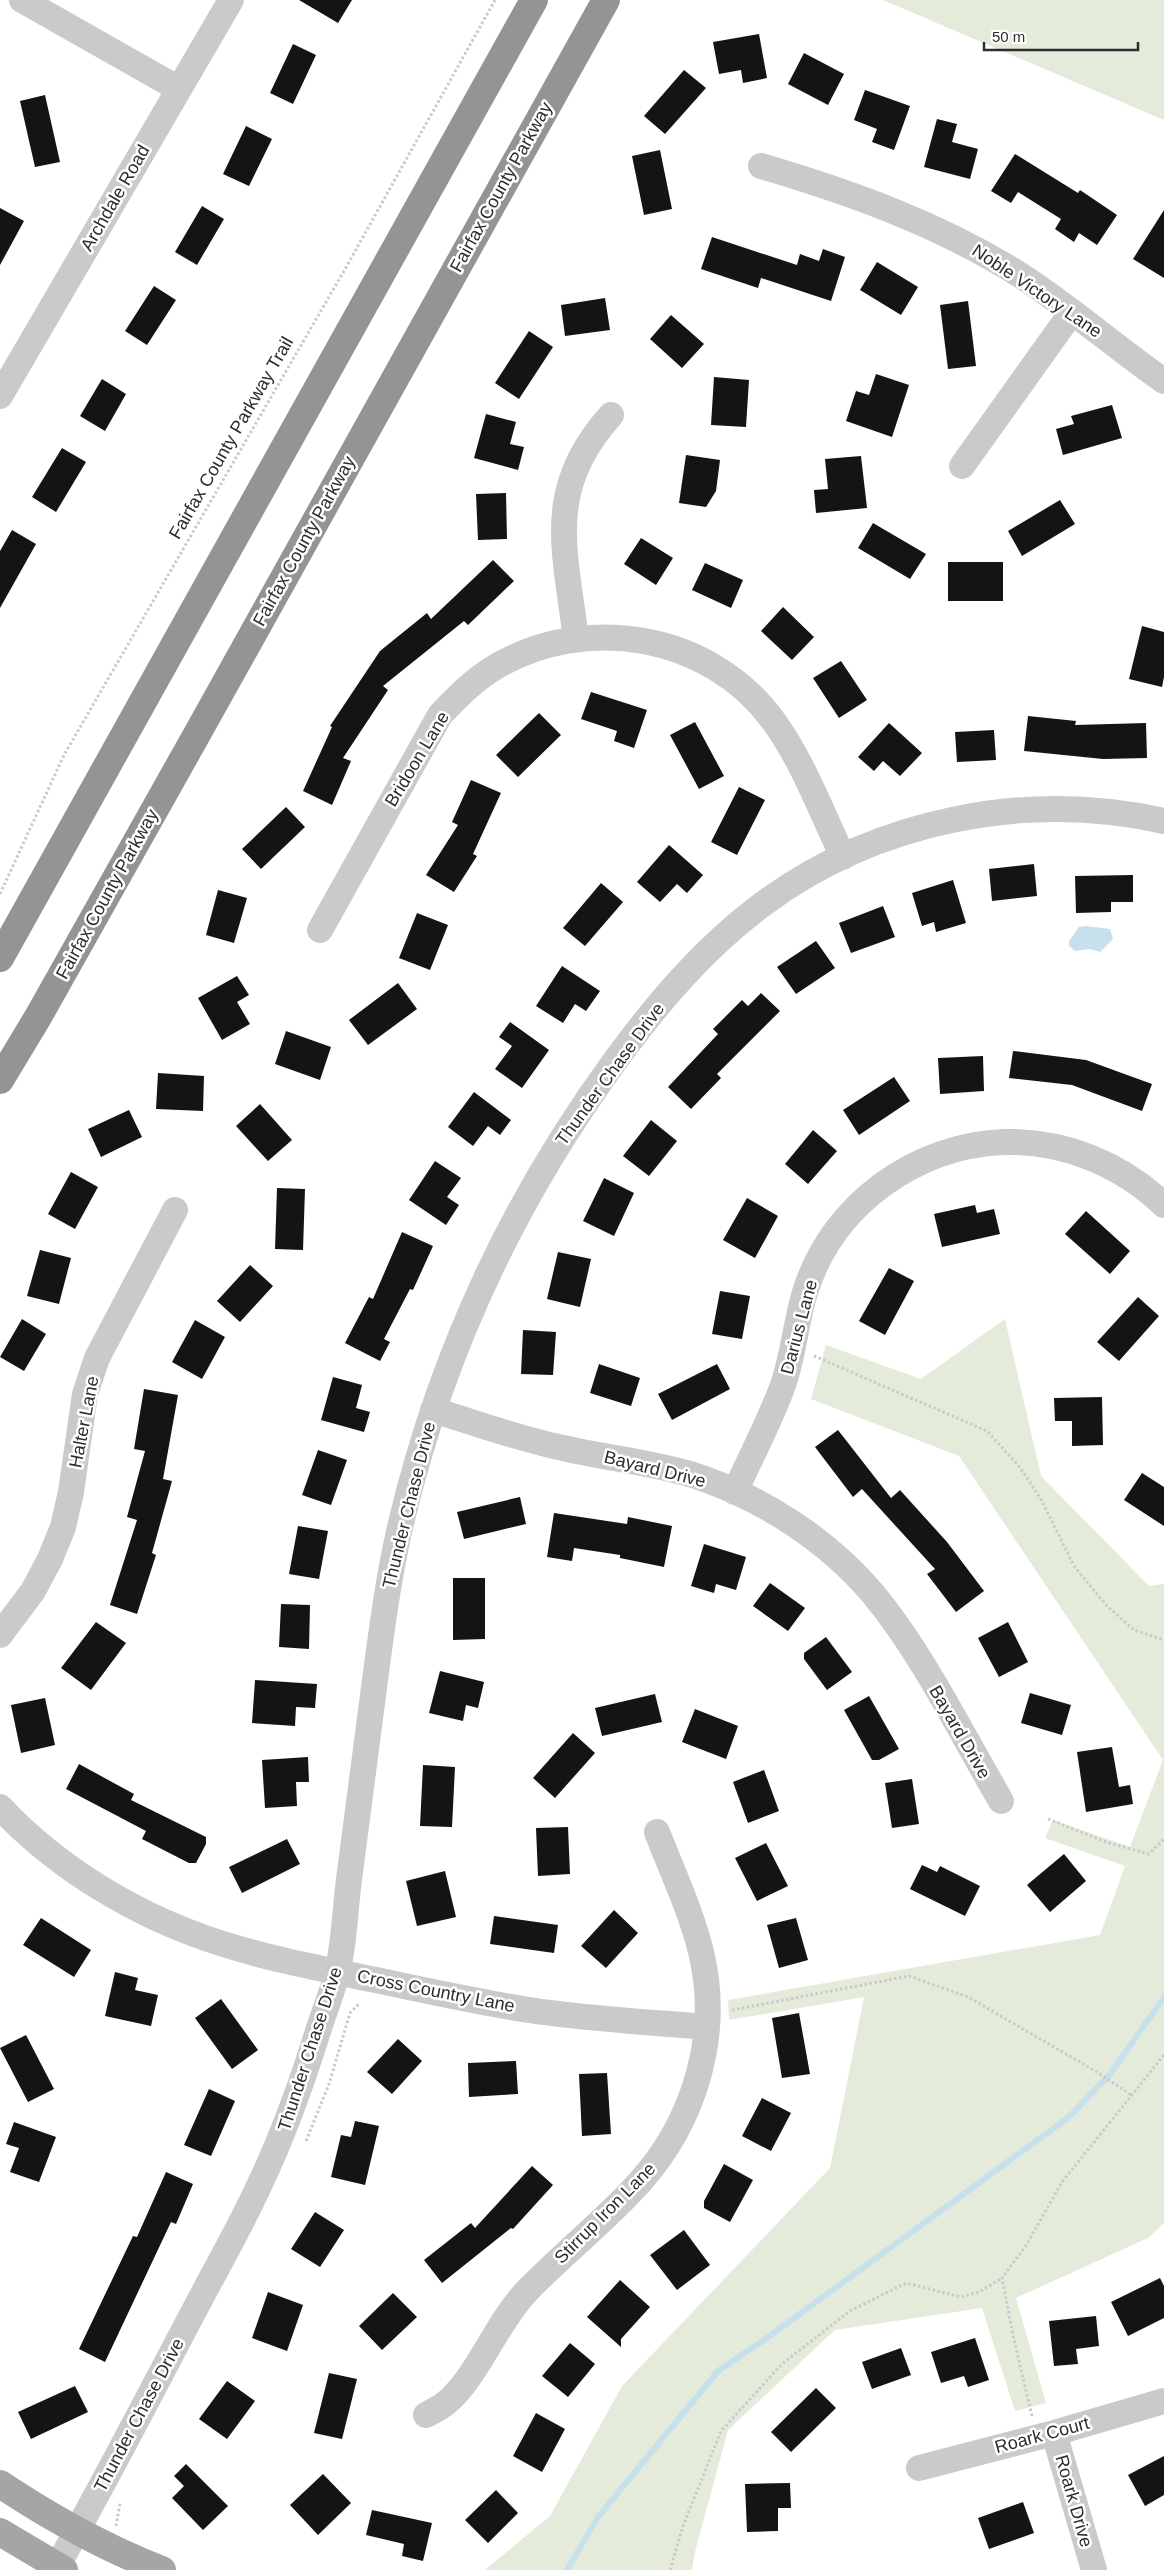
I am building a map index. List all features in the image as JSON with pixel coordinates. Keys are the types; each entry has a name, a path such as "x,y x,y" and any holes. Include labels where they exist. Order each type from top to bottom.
{"highway":[{"path":"0,958 534,0"},
{"name":"Fairfax County Parkway","path":"0,1080 38,1017 206,719 606,0"}],"main road":[{"path":"0,2484 78,2531 117,2551 162,2570"},
{"path":"0,2532 59,2569"}],"street":[{"path":"22,0 179,89"},
{"name":"Archdale Road","path":"0,396 231,0"},
{"name":"Noble Victory Lane","path":"762,166 841,190 903,213 963,242 1021,275 1164,380"},
{"path":"962,466 1072,312"},
{"path":"576,639 564,544 564,507 578,458 610,415"},
{"name":"Bridoon Lane","path":"320,930 440,715 465,689 502,663 551,643 576,639 615,636 653,641 689,654 733,680 771,718 787,740 843,857"},
{"name":"Thunder Chase Drive","path":"59,2569 257,2190 302,2084 338,1972 386,1604 399,1530 432,1410 451,1357 491,1266 529,1193 579,1111 635,1033 689,970 719,940 764,904 802,878 843,857 897,834 944,821 994,812 1044,809 1091,810 1164,822"},
{"name":"Darius Lane","path":"735,1492 783,1386 807,1288 818,1262 838,1229 856,1207 877,1188 910,1167 934,1156 988,1143 1016,1142 1053,1146 1088,1156 1135,1181 1164,1205"},
{"name":"Halter Lane","path":"0,1635 33,1592 50,1559 63,1526 71,1492 85,1394 97,1358 175,1210"},
{"name":"Bayard Drive","path":"432,1410 563,1448 644,1463 693,1475 735,1492 777,1514 816,1540 847,1567 873,1594 904,1635 1001,1801"},
{"name":"Cross Country Lane","path":"0,1807 42,1845 84,1878 151,1914 217,1942 338,1972 531,2010 598,2019 707,2027"},
{"name":"Stirrup Iron Lane","path":"426,2415 446,2404 461,2388 498,2328 523,2295 638,2184 659,2159 678,2129 692,2098 702,2064 707,2027 707,1990 701,1954 657,1832"},
{"name":"Roark Court","path":"919,2468 1054,2433 1164,2401"},
{"name":"Roark Drive","path":"1054,2433 1094,2570"}],"path":[{"name":"Fairfax County Parkway Trail","path":"0,894 64,755 344,272 495,0"},
{"path":"793,1348 987,1431 1018,1465 1041,1499 1074,1566 1106,1605 1134,1630 1164,1640"},
{"path":"1048,1818 1106,1842 1149,1854 1164,1838"},
{"path":"732,2010 909,1976 968,1998 1132,2095"},
{"path":"670,2570 683,2526 721,2431 782,2364 850,2311 906,2283 961,2297 979,2292 1002,2278 1027,2244 1062,2182 1164,2055"},
{"path":"1002,2278 1032,2416"}],"green space":[{"path":"883,0 1164,0 1164,120"},
{"path":"1005,1319 1041,1476 1149,1586 1164,1584 1164,2223 1148,2238 1016,2298 1046,2403 1015,2411 982,2308 835,2330 728,2430 695,2552 692,2570 485,2570 550,2516 622,2386 830,2168 864,1997 729,2020 728,2000 1100,1935 1125,1866 1045,1838 1053,1820 1130,1847 1163,1760 959,1456 811,1399 826,1345 921,1379"}],"water":[{"path":"1079,927 1110,929 1113,939 1100,952 1090,949 1075,951 1069,946 1069,941"}],"building":[{"path":"299,0 352,0 338,23"},
{"path":"759,34 767,78 743,83 741,70 719,74 713,42"},
{"path":"293,44 316,55 293,104 270,93"},
{"path":"804,53 844,74 828,105 788,84"},
{"path":"684,70 706,88 665,134 644,116"},
{"path":"865,90 910,106 894,150 872,142 877,129 854,120"},
{"path":"45,95 60,162 35,167 20,101"},
{"path":"937,119 957,124 952,142 978,149 970,179 924,167"},
{"path":"246,126 272,139 249,186 223,174"},
{"path":"660,150 672,209 644,215 632,156"},
{"path":"1015,154 1078,193 1080,190 1117,215 1097,245 1079,233 1074,242 1055,229 1061,219 1018,192 1011,203 991,191"},
{"path":"202,206 224,219 197,265 175,252"},
{"path":"0,208 24,221 0,265"},
{"path":"1164,210 1164,278 1133,259"},
{"path":"712,237 797,265 800,254 819,261 823,249 845,257 831,301 761,278 758,288 701,269"},
{"path":"877,262 918,287 901,315 860,290"},
{"path":"154,286 176,300 147,345 125,331"},
{"path":"605,298 610,330 565,336 561,305"},
{"path":"968,301 976,366 948,369 940,305"},
{"path":"671,315 704,344 682,368 650,339"},
{"path":"529,331 553,347 519,399 495,383"},
{"path":"876,374 909,385 892,437 846,421 856,391 869,395"},
{"path":"714,377 749,380 746,427 711,425"},
{"path":"102,379 126,394 105,431 80,416"},
{"path":"1112,405 1122,438 1063,455 1056,429 1074,424 1071,416"},
{"path":"486,414 516,422 510,444 524,447 518,470 474,458"},
{"path":"62,448 86,462 56,512 32,497"},
{"path":"686,455 720,460 716,491 706,507 679,503"},
{"path":"861,456 867,508 816,513 814,490 828,489 825,459"},
{"path":"506,493 507,539 478,540 476,494"},
{"path":"1060,500 1075,524 1022,556 1008,531"},
{"path":"873,523 926,554 910,579 858,548"},
{"path":"12,530 36,544 0,608 0,551"},
{"path":"641,538 673,558 656,585 624,564"},
{"path":"493,560 514,581 468,625 464,621 383,686 388,690 343,758 351,761 332,805 303,791 332,727 330,726 380,651 427,613 431,619"},
{"path":"948,562 1003,562 1003,601 948,601"},
{"path":"705,563 743,580 731,608 692,590"},
{"path":"783,607 814,637 792,660 761,631"},
{"path":"1142,626 1164,632 1164,677 1162,687 1129,679"},
{"path":"841,661 867,700 839,718 813,678"},
{"path":"591,692 647,710 634,748 614,741 617,731 581,719"},
{"path":"539,713 561,735 518,777 496,755"},
{"path":"1028,716 1076,721 1075,725 1146,723 1147,758 1103,759 1024,751"},
{"path":"695,722 724,776 699,789 670,735"},
{"path":"889,723 922,753 900,776 883,761 874,771 858,757"},
{"path":"994,730 996,760 957,762 955,732"},
{"path":"471,780 501,793 473,854 477,856 454,892 426,875 458,825 452,822"},
{"path":"739,787 765,800 737,855 711,842"},
{"path":"286,807 305,827 261,869 242,849"},
{"path":"669,845 703,875 687,893 677,884 660,902 637,882"},
{"path":"1034,864 1037,896 992,901 989,869"},
{"path":"1133,875 1133,902 1111,902 1111,912 1076,913 1075,876"},
{"path":"953,880 966,923 936,932 934,922 922,926 912,893"},
{"path":"601,883 623,902 585,946 563,928"},
{"path":"218,890 247,898 234,943 206,935"},
{"path":"883,906 895,937 851,953 839,923"},
{"path":"417,913 448,925 430,970 399,958"},
{"path":"816,941 835,968 796,994 777,967"},
{"path":"562,966 600,991 586,1011 575,1004 563,1023 536,1006"},
{"path":"237,976 249,995 237,1002 250,1024 222,1040 198,998"},
{"path":"398,983 417,1009 368,1045 349,1020"},
{"path":"761,993 780,1011 717,1074 721,1078 691,1109 668,1087 718,1034 713,1029 742,1000 748,1006"},
{"path":"510,1022 549,1050 522,1088 495,1069 512,1046 499,1037"},
{"path":"286,1031 331,1047 320,1080 275,1064"},
{"path":"1013,1051 1086,1060 1152,1084 1142,1111 1072,1085 1009,1078"},
{"path":"983,1056 984,1091 940,1094 938,1058"},
{"path":"158,1073 204,1076 203,1111 156,1109"},
{"path":"894,1077 910,1101 859,1135 843,1110"},
{"path":"474,1092 511,1120 500,1135 488,1126 473,1146 448,1127"},
{"path":"260,1104 292,1140 268,1161 236,1126"},
{"path":"129,1110 142,1137 101,1157 88,1129"},
{"path":"651,1120 677,1141 649,1176 623,1156"},
{"path":"813,1130 837,1151 808,1184 785,1164"},
{"path":"435,1161 461,1178 447,1197 459,1205 446,1225 409,1200"},
{"path":"71,1172 98,1187 75,1229 48,1214"},
{"path":"604,1178 634,1193 614,1236 583,1221"},
{"path":"277,1188 305,1189 303,1250 275,1249"},
{"path":"747,1198 778,1216 755,1258 723,1240"},
{"path":"975,1205 977,1213 994,1209 1000,1234 942,1247 934,1214"},
{"path":"1086,1211 1130,1251 1110,1274 1065,1234"},
{"path":"402,1232 433,1246 413,1290 410,1289 384,1339 390,1342 380,1361 345,1343 369,1297 373,1299"},
{"path":"40,1250 71,1258 59,1304 27,1296"},
{"path":"558,1252 591,1259 580,1307 547,1299"},
{"path":"250,1265 273,1286 240,1322 217,1301"},
{"path":"889,1268 914,1281 885,1335 859,1321"},
{"path":"720,1291 750,1296 742,1339 712,1334"},
{"path":"1138,1297 1159,1316 1119,1361 1097,1342"},
{"path":"22,1319 46,1334 24,1371 0,1357"},
{"path":"195,1320 225,1337 202,1379 172,1362"},
{"path":"523,1330 556,1332 553,1375 521,1374"},
{"path":"599,1364 640,1378 631,1406 590,1393"},
{"path":"717,1364 730,1389 672,1420 658,1394"},
{"path":"333,1377 362,1385 356,1408 370,1412 364,1432 321,1420"},
{"path":"144,1389 178,1395 163,1479 172,1481 152,1553 156,1555 137,1614 110,1605 137,1520 127,1517 145,1451 134,1449"},
{"path":"1102,1397 1103,1445 1072,1446 1072,1421 1055,1421 1054,1398"},
{"path":"838,1430 891,1498 900,1490 947,1542 984,1591 956,1612 927,1574 935,1569 862,1489 853,1497 815,1447"},
{"path":"318,1450 347,1460 331,1505 302,1495"},
{"path":"1142,1473 1164,1487 1164,1526 1124,1500"},
{"path":"520,1497 526,1524 464,1539 457,1512"},
{"path":"554,1513 627,1524 628,1517 672,1526 664,1567 620,1558 620,1555 574,1548 572,1561 547,1557"},
{"path":"298,1526 328,1531 319,1579 289,1574"},
{"path":"704,1544 746,1557 736,1590 716,1584 714,1593 691,1586"},
{"path":"453,1578 485,1578 485,1639 453,1640"},
{"path":"770,1583 805,1608 788,1631 753,1606"},
{"path":"281,1604 310,1605 309,1649 279,1647"},
{"path":"96,1622 126,1643 91,1690 61,1668"},
{"path":"1008,1622 1028,1662 999,1677 978,1638"},
{"path":"826,1637 852,1672 827,1690 804,1659 804,1653"},
{"path":"440,1671 484,1682 478,1708 466,1705 463,1721 429,1713"},
{"path":"255,1680 317,1684 315,1708 296,1707 295,1726 252,1723"},
{"path":"1030,1693 1071,1705 1062,1735 1021,1723"},
{"path":"655,1694 662,1722 602,1736 595,1708"},
{"path":"869,1696 899,1749 879,1760 872,1760 844,1710"},
{"path":"45,1698 55,1745 21,1753 11,1705"},
{"path":"695,1709 738,1726 726,1759 682,1742"},
{"path":"573,1733 595,1753 555,1798 533,1778"},
{"path":"1112,1747 1119,1787 1130,1785 1133,1804 1086,1812 1077,1752"},
{"path":"308,1757 309,1782 296,1782 297,1806 265,1808 262,1760"},
{"path":"79,1764 134,1794 131,1800 206,1837 206,1844 196,1863 189,1863 142,1839 146,1831 66,1789"},
{"path":"423,1765 455,1767 452,1827 420,1826"},
{"path":"764,1770 779,1811 748,1823 733,1782"},
{"path":"912,1779 919,1824 892,1828 885,1783"},
{"path":"568,1827 570,1874 538,1876 536,1828"},
{"path":"287,1839 300,1864 242,1893 229,1867"},
{"path":"766,1843 788,1886 757,1901 735,1858"},
{"path":"1064,1854 1086,1881 1050,1912 1027,1885"},
{"path":"922,1865 937,1872 940,1866 980,1886 965,1916 910,1889"},
{"path":"445,1871 456,1917 417,1926 406,1881"},
{"path":"614,1910 638,1933 606,1968 581,1946"},
{"path":"494,1916 558,1925 554,1953 490,1944"},
{"path":"41,1918 91,1950 74,1977 23,1945"},
{"path":"796,1918 808,1960 779,1968 767,1925"},
{"path":"115,1972 138,1978 135,1990 158,1995 151,2026 105,2016"},
{"path":"221,1999 258,2050 232,2069 195,2018"},
{"path":"799,2013 810,2074 782,2078 772,2018"},
{"path":"26,2035 54,2089 28,2102 0,2048"},
{"path":"398,2039 422,2061 392,2094 367,2072"},
{"path":"516,2061 518,2094 469,2097 468,2063"},
{"path":"607,2073 611,2134 582,2136 579,2074"},
{"path":"209,2089 235,2101 211,2156 184,2145"},
{"path":"762,2098 791,2113 771,2151 742,2136"},
{"path":"355,2121 379,2126 365,2185 331,2177 341,2135 351,2137"},
{"path":"14,2122 56,2137 39,2182 10,2172 19,2148 6,2144"},
{"path":"724,2164 753,2180 730,2222 704,2208 704,2201"},
{"path":"532,2166 553,2185 513,2229 511,2228 442,2283 424,2260 471,2223 475,2228"},
{"path":"166,2172 193,2184 176,2224 171,2222 105,2362 79,2349 133,2236 137,2237"},
{"path":"315,2212 344,2230 320,2267 291,2249"},
{"path":"684,2230 710,2265 677,2290 650,2255"},
{"path":"1160,2278 1164,2286 1164,2318 1128,2336 1111,2302"},
{"path":"620,2280 650,2307 621,2339 621,2347 587,2317"},
{"path":"268,2292 303,2305 287,2351 252,2338"},
{"path":"393,2293 417,2317 382,2350 359,2326"},
{"path":"1096,2316 1099,2346 1076,2349 1078,2364 1054,2366 1049,2321"},
{"path":"975,2338 989,2380 968,2387 964,2376 941,2383 931,2352"},
{"path":"570,2343 595,2364 568,2397 542,2376"},
{"path":"901,2348 911,2375 872,2389 862,2362"},
{"path":"329,2373 357,2379 342,2439 314,2433"},
{"path":"227,2381 255,2401 227,2439 199,2419"},
{"path":"75,2386 88,2412 31,2439 18,2412"},
{"path":"816,2388 836,2408 791,2452 771,2432"},
{"path":"536,2413 565,2429 542,2472 513,2456"},
{"path":"1164,2456 1164,2495 1145,2506 1128,2475"},
{"path":"186,2464 228,2506 203,2530 172,2498 184,2486 174,2476"},
{"path":"323,2474 351,2503 318,2535 290,2505"},
{"path":"790,2483 791,2508 778,2508 778,2531 747,2532 745,2484"},
{"path":"496,2490 518,2513 488,2543 465,2520"},
{"path":"1023,2502 1034,2533 989,2549 978,2518"},
{"path":"372,2510 432,2523 423,2561 402,2556 404,2544 366,2535"}],"waterway":[{"path":"567,2570 598,2517 718,2371 771,2335 1069,2117 1111,2073 1164,1997"}]}
